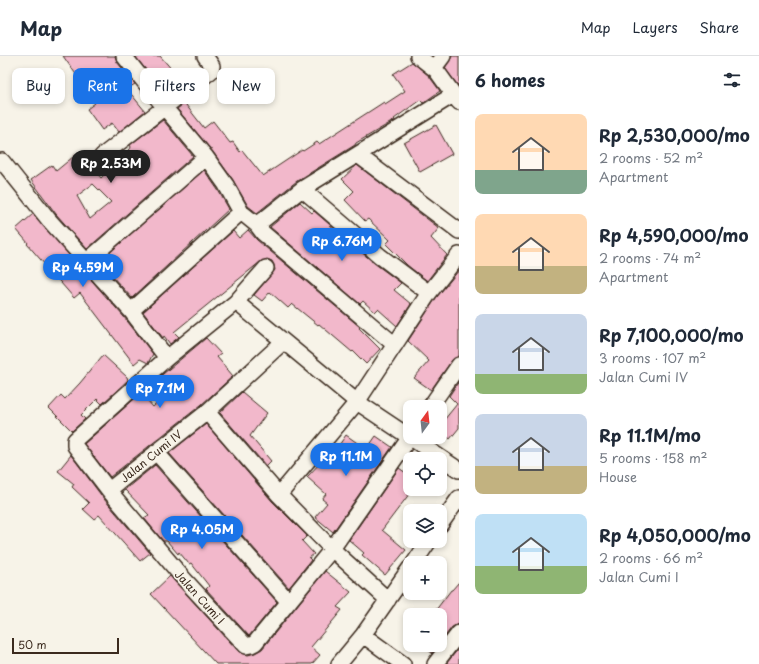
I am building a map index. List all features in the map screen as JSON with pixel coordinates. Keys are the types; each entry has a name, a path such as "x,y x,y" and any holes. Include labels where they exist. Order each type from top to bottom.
{"street":[{"path":"124,56 206,157 226,185 241,212 258,225 263,233 395,345"},
{"path":"102,156 211,71 212,66 205,56"},
{"path":"258,225 302,189 456,98 436,70 418,56"},
{"path":"436,70 437,64 443,56"},
{"path":"358,155 459,232"},
{"path":"86,262 206,157"},
{"path":"2,161 49,220 131,311 167,358"},
{"path":"302,189 380,256 429,293"},
{"path":"131,311 241,212"},
{"path":"279,495 357,402 429,293 459,255"},
{"name":"Jalan Cumi I","path":"266,268 236,302 167,358 75,440 75,446 109,490 184,579 246,646 255,643 289,602"},
{"path":"236,302 357,402 403,432"},
{"name":"Jalan Cumi IV","path":"109,490 207,412 283,342"},
{"path":"435,400 459,365"},
{"path":"207,412 279,495 332,549 388,600"},
{"path":"156,452 289,602 332,549 405,444"},
{"path":"420,444 459,470"},
{"path":"447,515 459,498"},
{"path":"339,664 363,635 403,578"},
{"path":"435,664 459,634"},
{"path":"363,635 403,664"}],"building":[{"path":"63,56 115,56 117,62 122,68 73,68 73,70"},
{"path":"135,56 160,56 171,68 145,68"},
{"path":"452,56 459,56 459,87 445,68"},
{"path":"412,62 429,76 440,91 423,103 420,100 394,119 395,120 297,181 257,213 248,206 233,180 213,152 177,109 183,104 187,104 186,105 204,128 213,121 230,143 233,142 240,152 242,150 263,176 302,150 303,151 317,142 319,144 384,102 385,104 405,91 393,74"},
{"path":"132,95 145,111 119,132 112,123 102,130 87,109 94,104 132,104"},
{"path":"163,120 193,156 87,249 56,214 31,180 52,165 56,171 79,152 101,178 130,149 130,145","holes":["93,184 111,202 90,219 77,196"]},
{"path":"436,125 452,154 420,172 404,143"},
{"path":"357,165 439,228 431,238 447,255 427,281 407,265 386,244 390,240 368,219 365,221 345,200 354,191 342,179"},
{"path":"204,170 229,209 132,298 99,262"},
{"path":"300,202 312,213 314,211 374,263 401,283 394,290 411,304 397,326 378,309 375,312 363,301 360,304 270,227"},
{"path":"33,214 124,317 153,354 148,363 140,359 134,364 80,293 74,298 27,244 28,243 16,229"},
{"path":"248,230 257,240 360,327 359,328 380,349 366,364 353,351 352,352 319,324 318,325 292,304 288,308 270,292 262,301 254,295 275,270 272,261 267,259 260,262 174,332 179,337 170,344 164,336 163,338 143,312 233,231 239,238"},
{"path":"459,270 459,356 452,360 431,390 414,378 429,361 408,341 436,298"},
{"path":"206,338 221,354 217,357 233,376 201,405 110,477 84,444 141,393 153,407 169,392 157,379"},
{"path":"103,355 127,377 128,380 102,404 97,399 81,415 85,419 72,431 49,408 61,395 65,399"},
{"path":"459,381 459,428 450,439 447,437 447,416 457,404 449,396"},
{"path":"242,392 267,413 250,436 271,461 266,466 220,413"},
{"path":"206,424 272,501 307,536 302,541 314,554 309,558 311,560 289,588 169,453"},
{"path":"346,435 363,447 365,444 369,446 376,436 392,447 333,532 315,517 327,503 322,499 326,494 307,477 322,461 326,464"},
{"path":"71,455 104,499 150,553 140,561 99,515 94,519 83,509 89,503 72,487 74,484 58,471"},
{"path":"155,465 277,602 249,636 206,589 209,586 191,563 189,564 179,552 178,554 167,541 163,541 144,518 149,515 125,490 122,492"},
{"path":"399,468 403,471 403,496 408,496 382,530 406,550 385,575 362,555 364,553 349,540"},
{"path":"325,571 351,592 337,607 342,610 311,647 320,655 312,664 216,664 151,594 170,576 239,652 248,655 262,649"},
{"path":"459,582 459,624 452,627 447,634 447,608 437,608 443,600 447,600 447,595"},
{"path":"459,648 459,664 446,664"}]}
